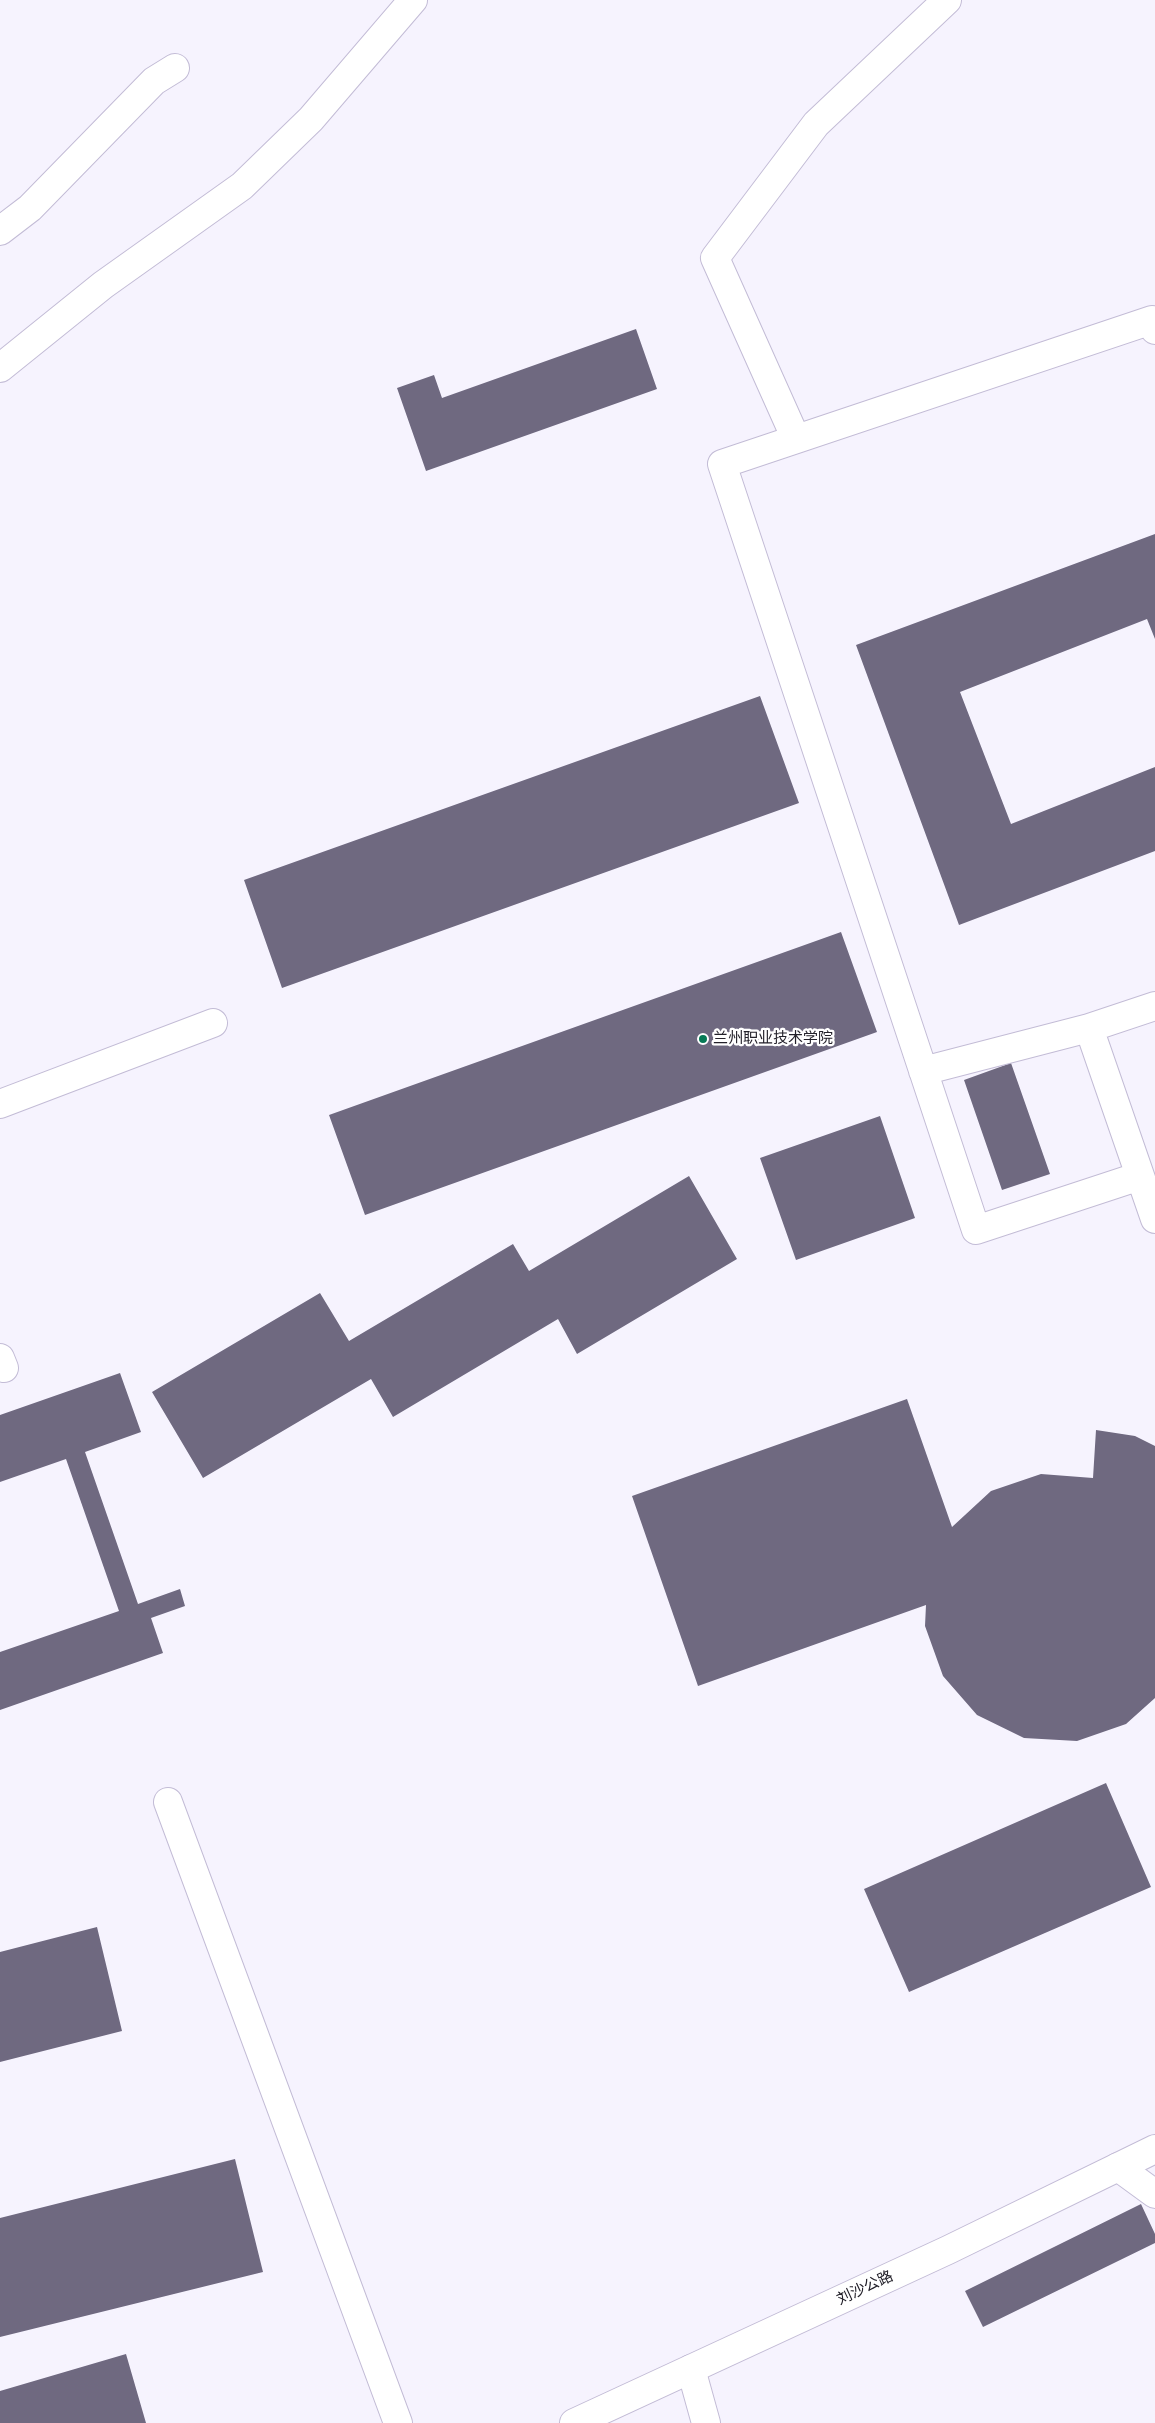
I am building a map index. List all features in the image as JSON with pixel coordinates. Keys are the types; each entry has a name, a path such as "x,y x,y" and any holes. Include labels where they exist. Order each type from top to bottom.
{"street":[{"path":"0,368 102,285 242,186 311,118 413,0"},
{"path":"796,439 715,258 816,124 947,0"},
{"path":"0,231 30,208 154,80 174,68"},
{"path":"1140,1176 976,1230 722,464 1152,320 1155,330"},
{"path":"923,1071 1089,1028 1155,1006"},
{"path":"0,1104 212,1023"},
{"path":"1089,1028 1155,1219"},
{"path":"168,1802 398,2423"},
{"name":"刘沙公路","path":"574,2423 948,2250 1155,2149"},
{"path":"1118,2167 1155,2194"},
{"path":"691,2369 706,2423"}],"building":[{"path":"636,329 657,389 426,471 397,388 434,375 442,398"},
{"path":"1155,534 1155,639 1147,619 960,692 1011,824 1155,767 1155,851 959,925 856,645"},
{"path":"760,696 799,803 282,988 244,880"},
{"path":"841,932 877,1032 365,1215 329,1115"},
{"path":"1011,1063 1050,1174 1002,1190 964,1080"},
{"path":"880,1116 915,1218 796,1260 760,1158"},
{"path":"689,1176 737,1259 577,1354 558,1319 393,1417 371,1379 203,1478 152,1392 320,1293 349,1341 513,1244 529,1271"},
{"path":"120,1373 141,1432 85,1452 138,1604 180,1589 185,1606 151,1618 163,1653 0,1710 0,1652 119,1611 66,1459 0,1482 0,1415"},
{"path":"907,1399 952,1527 991,1491 1041,1474 1093,1478 1096,1430 1135,1436 1155,1446 1155,1698 1126,1724 1077,1741 1024,1738 977,1715 943,1676 925,1626 926,1605 698,1686 632,1496"},
{"path":"1106,1783 1151,1887 909,1992 864,1889"},
{"path":"97,1927 122,2031 0,2062 0,1952"},
{"path":"235,2159 263,2272 0,2337 0,2218"},
{"path":"1141,2204 1155,2234 1155,2243 983,2327 965,2291"},
{"path":"126,2354 146,2423 0,2423 0,2391"}],"place":[{"name":"兰州职业技术学院","path":"703,1039"}]}
